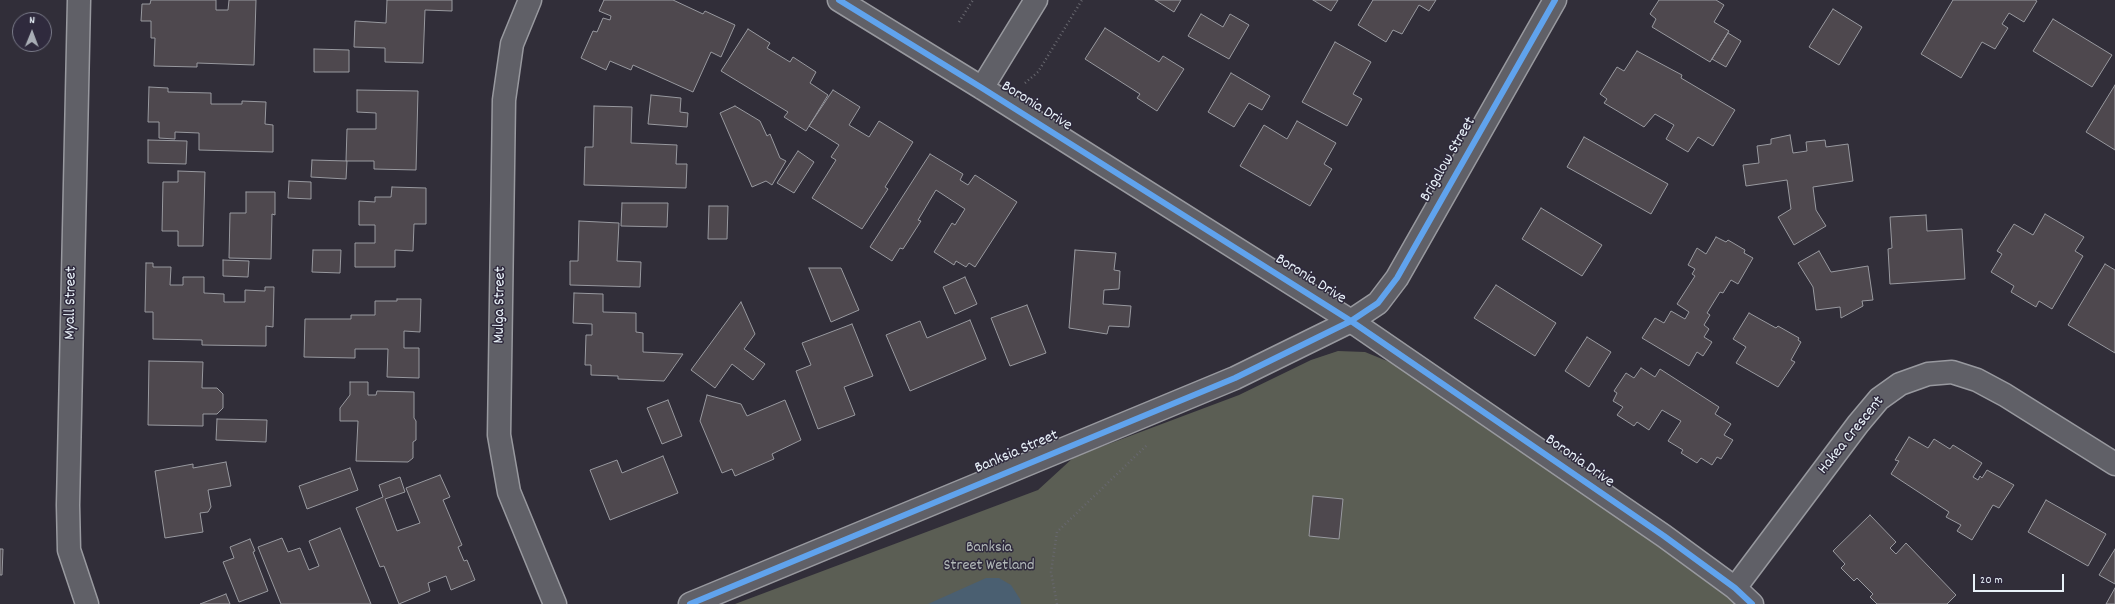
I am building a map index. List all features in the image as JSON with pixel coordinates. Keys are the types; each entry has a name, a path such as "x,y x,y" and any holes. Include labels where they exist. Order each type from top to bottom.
{"street":[{"name":"Myall Street","path":"79,0 68,505 69,550 87,604"},
{"name":"Mulga Street","path":"530,0 512,44 504,100 499,435 509,492 555,604"},
{"name":"Boronia Drive","path":"839,0 1003,101 1351,321 1513,431 1735,588 1752,604"},
{"path":"982,88 1036,0"},
{"name":"Brigalow Street","path":"1351,321 1378,303 1397,278 1555,0"},
{"name":"Banksia Street","path":"690,604 1235,378 1351,321"},
{"name":"Hakea Crescent","path":"1735,588 1858,424 1879,399 1900,384 1928,374 1952,372 1977,380 2115,464"}],"path":[{"path":"959,22 973,0"},
{"path":"1003,101 1038,72 1082,0"},
{"path":"1057,604 1051,572 1056,532 1154,438"}],"green space":[{"name":"Banksia Street Wetland","path":"1338,351 1365,352 1397,365 1675,551 1739,604 735,604 1038,490 1074,457 1239,395 1311,360"}],"water":[{"path":"986,578 999,578 1011,585 1020,599 1021,604 928,604"}],"building":[{"path":"151,0 216,0 216,10 228,10 229,0 256,0 254,65 197,63 197,67 154,66 155,38 151,38 151,21 141,21 142,4 150,4"},
{"path":"387,0 452,0 452,11 425,10 423,63 385,62 385,48 354,47 355,21 386,23"},
{"path":"604,0 673,0 703,14 705,11 735,25 721,57 711,52 693,92 633,65 631,70 610,61 606,70 581,58 593,31 597,32 603,18 610,20 611,16 599,11"},
{"path":"1155,0 1181,0 1174,12"},
{"path":"1313,0 1338,0 1331,11"},
{"path":"1373,0 1436,0 1429,11 1419,5 1402,34 1393,30 1386,42 1358,25"},
{"path":"1659,0 1716,0 1724,5 1714,22 1729,31 1710,62 1652,27 1656,19 1650,14"},
{"path":"1953,0 2037,1 2024,22 2009,13 2002,24 2008,28 1995,49 1982,42 1961,78 1921,54"},
{"path":"1833,9 1862,27 1839,65 1809,47"},
{"path":"1201,14 1223,27 1230,14 1249,25 1229,59 1188,36"},
{"path":"2053,19 2112,55 2092,87 2033,51"},
{"path":"1105,28 1159,62 1163,56 1184,69 1157,111 1137,98 1140,94 1085,59"},
{"path":"748,29 770,43 767,48 790,62 793,57 816,72 810,83 828,95 806,131 784,117 788,112 721,71"},
{"path":"1728,33 1741,41 1726,67 1712,59"},
{"path":"1335,42 1371,62 1353,94 1362,99 1347,126 1302,102"},
{"path":"314,49 349,50 349,72 314,72"},
{"path":"1637,51 1682,75 1681,78 1735,110 1713,146 1698,137 1688,152 1666,139 1674,125 1655,114 1644,127 1604,103 1607,99 1600,94 1617,67 1624,71"},
{"path":"1231,73 1270,96 1262,110 1249,103 1234,127 1208,112"},
{"path":"2115,85 2115,150 2086,132"},
{"path":"149,87 168,88 168,92 211,93 211,104 242,104 242,101 266,102 265,124 273,125 273,152 199,150 199,133 175,132 175,139 159,138 159,122 148,122"},
{"path":"357,90 418,91 416,170 374,169 374,161 346,161 347,129 376,129 376,113 357,112"},
{"path":"833,90 860,107 849,125 869,137 879,121 913,142 885,187 888,189 862,229 812,198 836,160 831,157 839,145 809,126"},
{"path":"651,95 681,98 680,112 688,113 687,127 648,124"},
{"path":"594,106 632,107 631,143 677,145 676,164 687,164 686,188 584,185 585,147 593,147"},
{"path":"735,106 760,121 767,136 770,134 780,158 786,161 772,185 766,181 752,187 720,113"},
{"path":"1297,121 1336,143 1324,164 1332,169 1310,206 1240,166 1264,125 1287,139"},
{"path":"1790,135 1793,153 1807,151 1806,142 1825,140 1826,147 1848,144 1853,181 1813,187 1816,210 1826,226 1794,245 1778,217 1791,209 1787,180 1746,186 1743,165 1759,163 1757,146 1771,144 1771,139"},
{"path":"1584,137 1668,184 1651,214 1567,167"},
{"path":"148,140 187,141 186,164 148,163"},
{"path":"798,151 814,162 794,193 777,183"},
{"path":"930,154 963,174 960,180 968,185 975,175 1017,202 975,267 969,263 966,267 956,261 954,265 934,252 952,223 955,225 965,209 936,190 918,220 921,221 903,249 900,248 892,261 870,247"},
{"path":"312,160 347,161 346,179 311,177"},
{"path":"178,171 205,172 203,246 178,246 178,231 162,231 163,182 178,182"},
{"path":"289,181 311,182 311,199 288,198"},
{"path":"392,187 426,188 426,224 414,224 413,251 395,250 395,267 355,267 355,243 375,243 375,225 359,225 359,201 375,202 375,197 391,197"},
{"path":"246,192 275,192 275,215 272,214 271,259 229,258 230,213 246,213"},
{"path":"622,203 668,203 667,227 621,226"},
{"path":"709,206 728,206 727,239 708,239"},
{"path":"1541,208 1602,245 1582,276 1522,239"},
{"path":"2045,214 2084,237 2075,251 2083,256 2052,309 2039,301 2036,307 2011,292 2014,286 1991,272 2002,254 1997,251 2014,224 2033,235"},
{"path":"1926,215 1927,231 1962,229 1965,279 1890,284 1888,249 1892,248 1890,217"},
{"path":"579,221 619,223 617,261 641,262 640,287 570,285 570,261 578,261"},
{"path":"1716,237 1726,242 1728,240 1745,250 1744,253 1753,258 1738,284 1731,280 1723,293 1720,292 1707,313 1710,315 1704,325 1709,329 1704,337 1712,342 1703,356 1697,352 1689,366 1642,338 1655,318 1664,323 1671,311 1685,319 1689,312 1677,304 1695,276 1692,274 1695,269 1688,265 1697,248 1706,254"},
{"path":"313,250 341,250 340,273 312,272"},
{"path":"1075,250 1116,253 1114,270 1120,271 1119,289 1104,290 1103,304 1131,306 1129,327 1109,326 1107,334 1069,328"},
{"path":"1819,251 1831,272 1868,266 1873,300 1862,301 1863,306 1841,318 1840,307 1816,310 1813,287 1798,263"},
{"path":"223,260 249,261 248,277 223,276"},
{"path":"146,263 153,263 153,267 171,267 170,285 183,285 183,277 204,277 204,293 224,294 224,302 245,302 245,290 265,291 265,287 274,287 273,327 266,326 266,346 202,345 202,340 153,339 153,312 145,312"},
{"path":"2105,264 2115,270 2115,353 2068,325"},
{"path":"809,268 841,268 859,310 831,322"},
{"path":"965,277 977,304 955,314 943,287"},
{"path":"1496,285 1556,323 1535,356 1474,318"},
{"path":"574,293 603,294 603,312 636,313 636,332 643,333 643,352 683,354 664,381 618,379 618,376 591,375 591,365 585,365 586,335 592,335 592,324 573,323"},
{"path":"397,299 421,299 420,332 404,331 404,348 419,348 419,378 387,377 388,349 355,349 355,358 304,357 305,319 351,319 351,315 375,315 375,301 397,301"},
{"path":"741,302 755,334 744,349 765,364 753,380 732,364 715,388 691,370"},
{"path":"1027,305 1046,353 1010,366 991,318"},
{"path":"1749,313 1776,328 1778,326 1799,338 1798,340 1801,342 1791,360 1795,362 1778,387 1736,363 1746,347 1733,339"},
{"path":"970,320 986,359 910,391 886,335 920,321 927,338"},
{"path":"852,324 873,376 844,387 855,415 818,429 796,371 811,365 802,343"},
{"path":"1587,337 1611,352 1589,387 1565,371"},
{"path":"149,361 203,362 202,388 217,388 223,394 223,408 217,414 203,414 203,426 148,425"},
{"path":"1641,368 1655,377 1660,369 1719,407 1715,414 1731,424 1724,435 1733,440 1721,459 1717,457 1712,465 1701,458 1697,463 1681,453 1683,450 1668,441 1681,421 1662,410 1649,430 1637,422 1634,426 1617,415 1623,407 1613,401 1617,393 1614,391 1626,373 1634,378"},
{"path":"350,382 368,382 368,395 376,395 377,391 414,392 416,440 413,442 413,458 408,462 356,461 358,421 340,421 340,408 350,395"},
{"path":"707,395 741,404 747,416 785,400 801,440 772,454 774,459 735,476 732,469 722,473 700,421"},
{"path":"668,400 682,436 662,444 647,408"},
{"path":"217,419 267,420 266,442 216,440"},
{"path":"1909,437 1928,448 1934,439 1950,449 1953,445 1982,463 1973,477 1978,480 1980,476 1982,478 1987,470 2014,485 1999,508 1993,505 1972,540 1957,531 1961,525 1946,517 1949,512 1891,474 1899,461 1895,460"},
{"path":"663,456 678,493 610,520 590,470 617,460 622,473"},
{"path":"226,462 231,486 208,490 211,507 208,512 200,513 203,532 165,538 155,471 193,464 193,468"},
{"path":"350,468 358,490 307,509 299,486"},
{"path":"440,475 450,497 443,500 462,545 458,547 464,561 467,560 475,580 451,590 446,576 428,583 430,591 399,604 384,566 380,567 356,508 383,497 379,485 400,477 405,492 385,499 397,531 420,523 406,488"},
{"path":"1313,496 1343,499 1339,539 1309,536"},
{"path":"2046,500 2106,534 2088,566 2028,532"},
{"path":"1870,515 1896,542 1890,548 1896,554 1906,543 1956,595 1947,604 1877,604 1870,597 1873,594 1857,578 1854,581 1841,568 1845,564 1833,551"},
{"path":"340,528 371,604 281,604 258,547 282,538 288,552 300,548 309,570 319,566 309,541"},
{"path":"250,539 255,551 253,552 268,591 239,602 223,562 234,558 230,547"},
{"path":"0,549 3,549 2,575 0,575"},
{"path":"2115,549 2115,584 2099,575"},
{"path":"2115,588 2115,604 2106,604"},
{"path":"226,594 230,604 200,604"}],"cycle path":[{"path":"839,0 982,88 1351,321 1664,536 1735,588 1752,604"},
{"path":"690,604 1235,378 1351,321 1378,303 1397,278 1555,0"}]}
